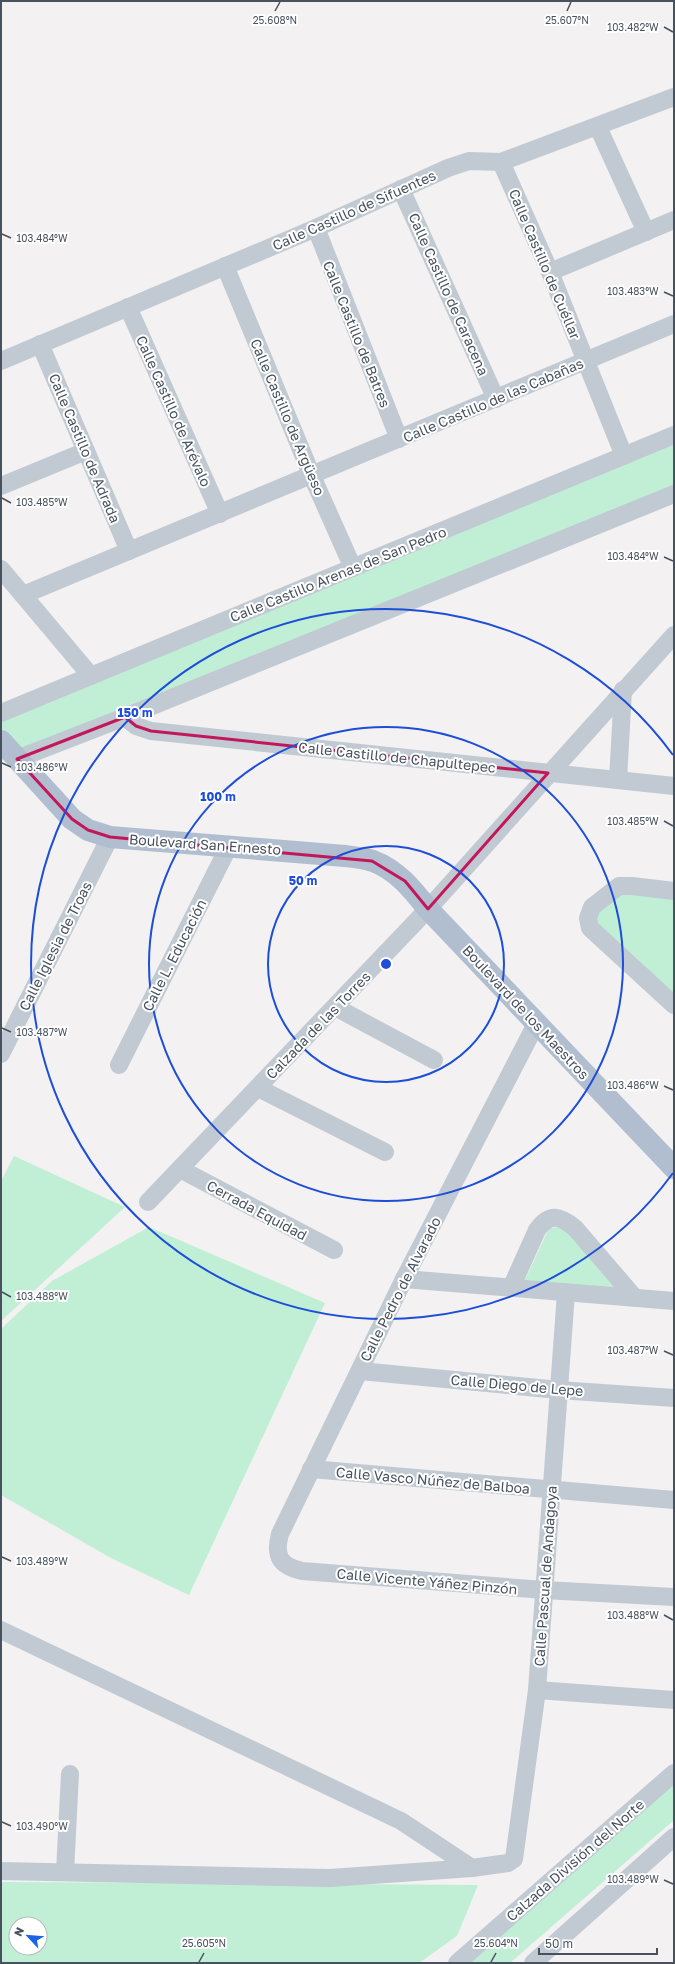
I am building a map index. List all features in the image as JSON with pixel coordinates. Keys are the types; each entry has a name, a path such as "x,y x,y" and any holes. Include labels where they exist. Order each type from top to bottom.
{"main road":[{"name":"Boulevard San Ernesto","path":"1,741 9,762 72,819 88,830 110,837 345,856 372,860 390,869 405,881 428,909"},
{"name":"Boulevard de los Maestros","path":"428,909 674,1168"}],"street":[{"name":"Calle Castillo de Sifuentes","path":"1,361 316,228 448,168 468,161 501,162 598,127 674,97"},
{"path":"598,127 646,232"},
{"name":"Calle Castillo de Cuéllar","path":"501,162 550,272 624,456"},
{"name":"Calle Castillo de Caracena","path":"401,189 496,399"},
{"path":"550,272 674,220"},
{"name":"Calle Castillo de Batres","path":"316,228 399,439"},
{"name":"Calle Castillo de Argüeso","path":"225,266 312,476 354,568"},
{"name":"Calle Castillo de Arévalo","path":"128,308 220,514"},
{"name":"Calle Castillo de las Cabañas","path":"312,476 674,324"},
{"name":"Calle Castillo de Adrada","path":"40,344 129,551"},
{"name":"Calle Castillo Arenas de San Pedro","path":"1,713 674,435"},
{"path":"1,486 86,451"},
{"path":"23,595 312,476"},
{"path":"9,762 125,717 674,494"},
{"path":"1,569 91,676"},
{"name":"Calzada de las Torres","path":"148,1202 428,909 548,773 674,635"},
{"path":"618,780 623,690"},
{"name":"Calle Castillo de Chapultepec","path":"125,717 136,726 151,731 674,786"},
{"name":"Calle Iglesia de Troas","path":"1,1054 110,837"},
{"name":"Calle L. Educación","path":"119,1065 229,846"},
{"path":"674,891 619,886 592,907 588,918 590,928 674,1005"},
{"path":"335,1007 434,1060"},
{"name":"Calle Pedro de Alvarado","path":"280,1559 277,1547 280,1534 311,1469 404,1279 536,1024"},
{"path":"258,1088 385,1152"},
{"name":"Cerrada Equidad","path":"180,1169 334,1250"},
{"path":"511,1288 538,1230 543,1222 553,1217 564,1220 575,1228 635,1298"},
{"path":"404,1279 674,1301"},
{"name":"Calle Pascual de Andagoya","path":"472,1868 508,1863 514,1858 537,1690 566,1292"},
{"name":"Calle Diego de Lepe","path":"360,1370 559,1390 674,1398"},
{"name":"Calle Vasco Núñez de Balboa","path":"311,1469 551,1491 674,1500"},
{"name":"Calle Vicente Yáñez Pinzón","path":"280,1559 289,1568 302,1571 544,1590 674,1597"},
{"path":"1,1630 401,1821 472,1868"},
{"path":"537,1690 674,1700"},
{"name":"Calzada División del Norte","path":"457,1963 674,1772"},
{"path":"65,1872 70,1774"},
{"path":"533,1963 674,1837"},
{"path":"1,1871 330,1878 472,1868"}],"highlighted area":[{"path":"125,717 136,726 151,731 548,773 428,909 405,881 372,861 110,837 88,830 72,819 17,759"}],"green space":[{"path":"674,439 674,490 1,761 1,715"},
{"path":"621,892 674,898 674,998 596,926 599,909"},
{"path":"14,1156 125,1207 1,1321 1,1181"},
{"path":"149,1227 325,1303 189,1595 111,1558 1,1495 1,1329 52,1281"},
{"path":"559,1227 568,1233 616,1290 525,1280 549,1228"},
{"path":"674,1781 674,1820 510,1963 464,1963"},
{"path":"1,1882 478,1885 457,1936 419,1963 1,1963"}]}
